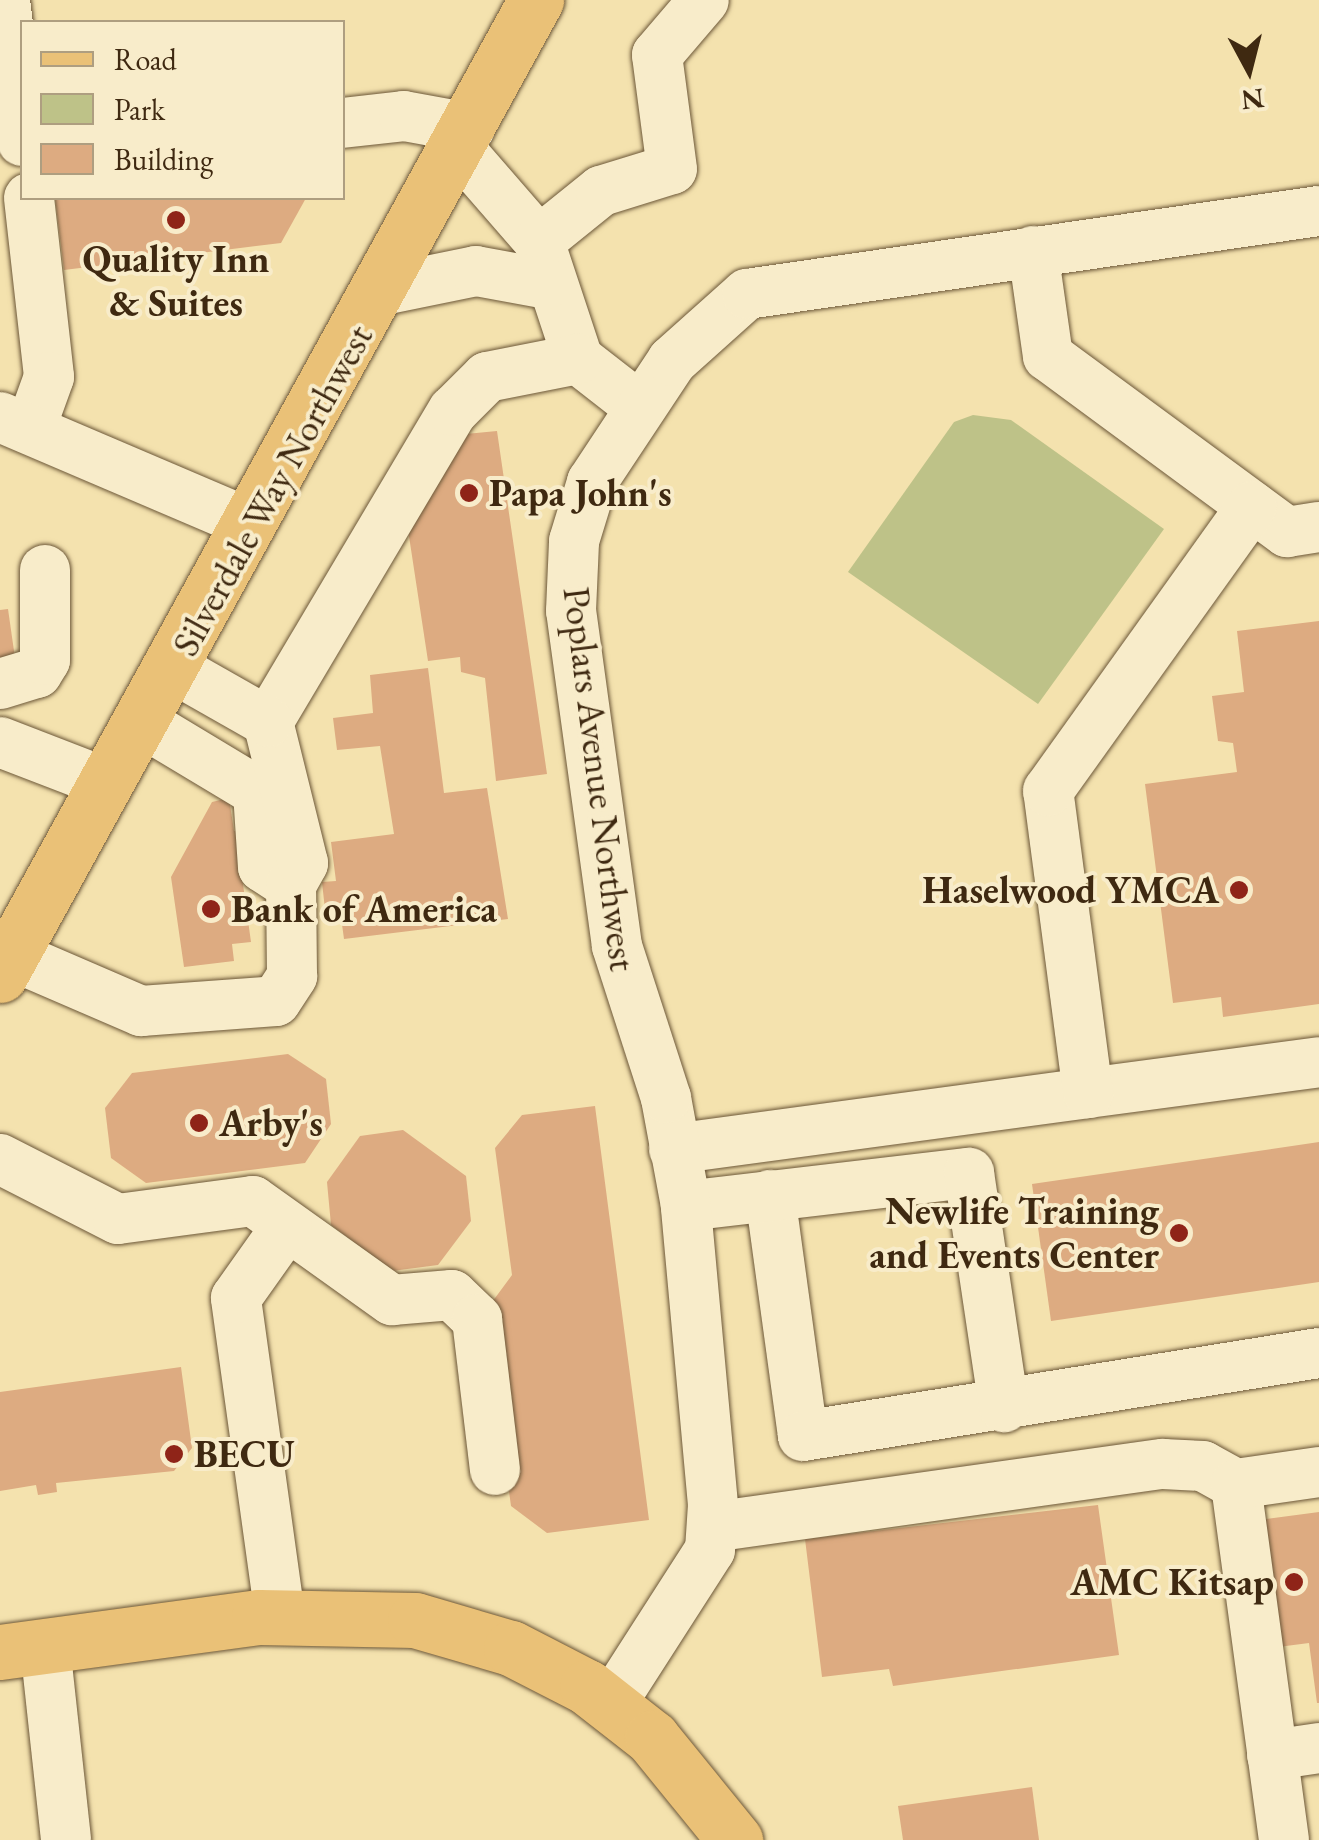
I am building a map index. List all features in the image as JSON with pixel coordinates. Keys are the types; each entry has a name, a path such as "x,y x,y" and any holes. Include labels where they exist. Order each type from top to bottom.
{"main road":[{"name":"Silverdale Way Northwest","path":"6,965 173,668 248,523 383,290 531,1"},
{"path":"23,1649 280,1616 428,1623 528,1655 611,1704 652,1738 735,1840"}],"street":[{"path":"6,0 20,123"},
{"path":"383,290 543,262 601,191 672,168 657,56 704,0"},
{"path":"345,123 404,116 464,138 543,262 578,359 637,405"},
{"path":"29,200 49,377 11,427 248,523"},
{"name":"Poplars Avenue Northwest","path":"611,1704 681,1605 712,1527 686,1206 674,1149 617,946 571,611 574,540 588,496 637,405 748,294 1319,211"},
{"path":"1032,251 1048,356 1287,532 1319,528"},
{"path":"6,965 141,1011 276,1001 292,976 291,886 303,863 268,722 453,411 487,377 578,359"},
{"path":"1088,1093 1048,791 1252,506"},
{"path":"0,684 37,673 45,660 46,570"},
{"path":"173,668 268,722"},
{"path":"140,721 258,792 264,867 291,886"},
{"path":"0,742 106,783"},
{"path":"674,1149 1319,1062"},
{"path":"0,1158 118,1219 254,1202 392,1300 452,1295 477,1319 495,1470"},
{"path":"686,1206 969,1173 1004,1408"},
{"path":"770,1195 802,1436 1004,1408 1319,1353"},
{"path":"280,1616 236,1298 287,1226"},
{"path":"712,1527 1163,1464 1203,1466 1236,1484 1319,1472"},
{"path":"1236,1484 1296,1751 1284,1840"},
{"path":"23,1649 66,1840"}],"green space":[{"path":"973,415 1011,420 1164,529 1038,704 848,572 954,422"}],"building":[{"name":"Quality Inn & Suites","path":"55,200 305,200 281,243 64,270"},
{"path":"497,431 547,774 496,781 485,678 461,672 460,657 428,661 405,510 445,436"},
{"path":"8,609 17,672 0,674 0,610"},
{"name":"Haselwood YMCA","path":"1319,621 1319,1004 1223,1017 1221,997 1173,1003 1145,784 1237,772 1233,743 1218,741 1212,696 1244,692 1237,631"},
{"path":"428,668 444,793 487,788 508,919 344,939 341,917 326,919 322,882 336,881 331,842 394,834 380,746 337,750 333,718 373,713 370,675"},
{"name":"Bank of America","path":"229,798 234,831 279,824 241,870 251,942 232,944 234,961 184,967 171,877 212,802"},
{"path":"288,1054 326,1079 331,1124 305,1163 146,1183 111,1158 105,1108 132,1073"},
{"path":"595,1106 649,1520 547,1533 511,1506 484,1313 512,1275 495,1148 522,1115"},
{"path":"403,1130 466,1176 471,1221 438,1265 392,1271 331,1225 327,1182 360,1136"},
{"name":"Newlife Training and Events Center","path":"1319,1142 1319,1282 1051,1321 1032,1184"},
{"path":"181,1367 192,1448 174,1471 56,1483 57,1492 38,1495 36,1485 0,1491 0,1392"},
{"path":"1098,1505 1119,1655 893,1686 889,1669 822,1677 805,1539"},
{"name":"AMC Kitsap","path":"1319,1512 1317,1703 1309,1643 1278,1647 1259,1520"},
{"path":"1032,1787 1039,1840 903,1840 898,1806"}],"place":[{"name":"Quality Inn & Suites","path":"176,220"},
{"name":"Papa John's","path":"469,493"},
{"name":"Haselwood YMCA","path":"1239,890"},
{"name":"Bank of America","path":"211,909"},
{"name":"Arby's","path":"199,1123"},
{"name":"Newlife Training and Events Center","path":"1179,1233"},
{"name":"BECU","path":"174,1454"},
{"name":"AMC Kitsap","path":"1294,1582"}]}
